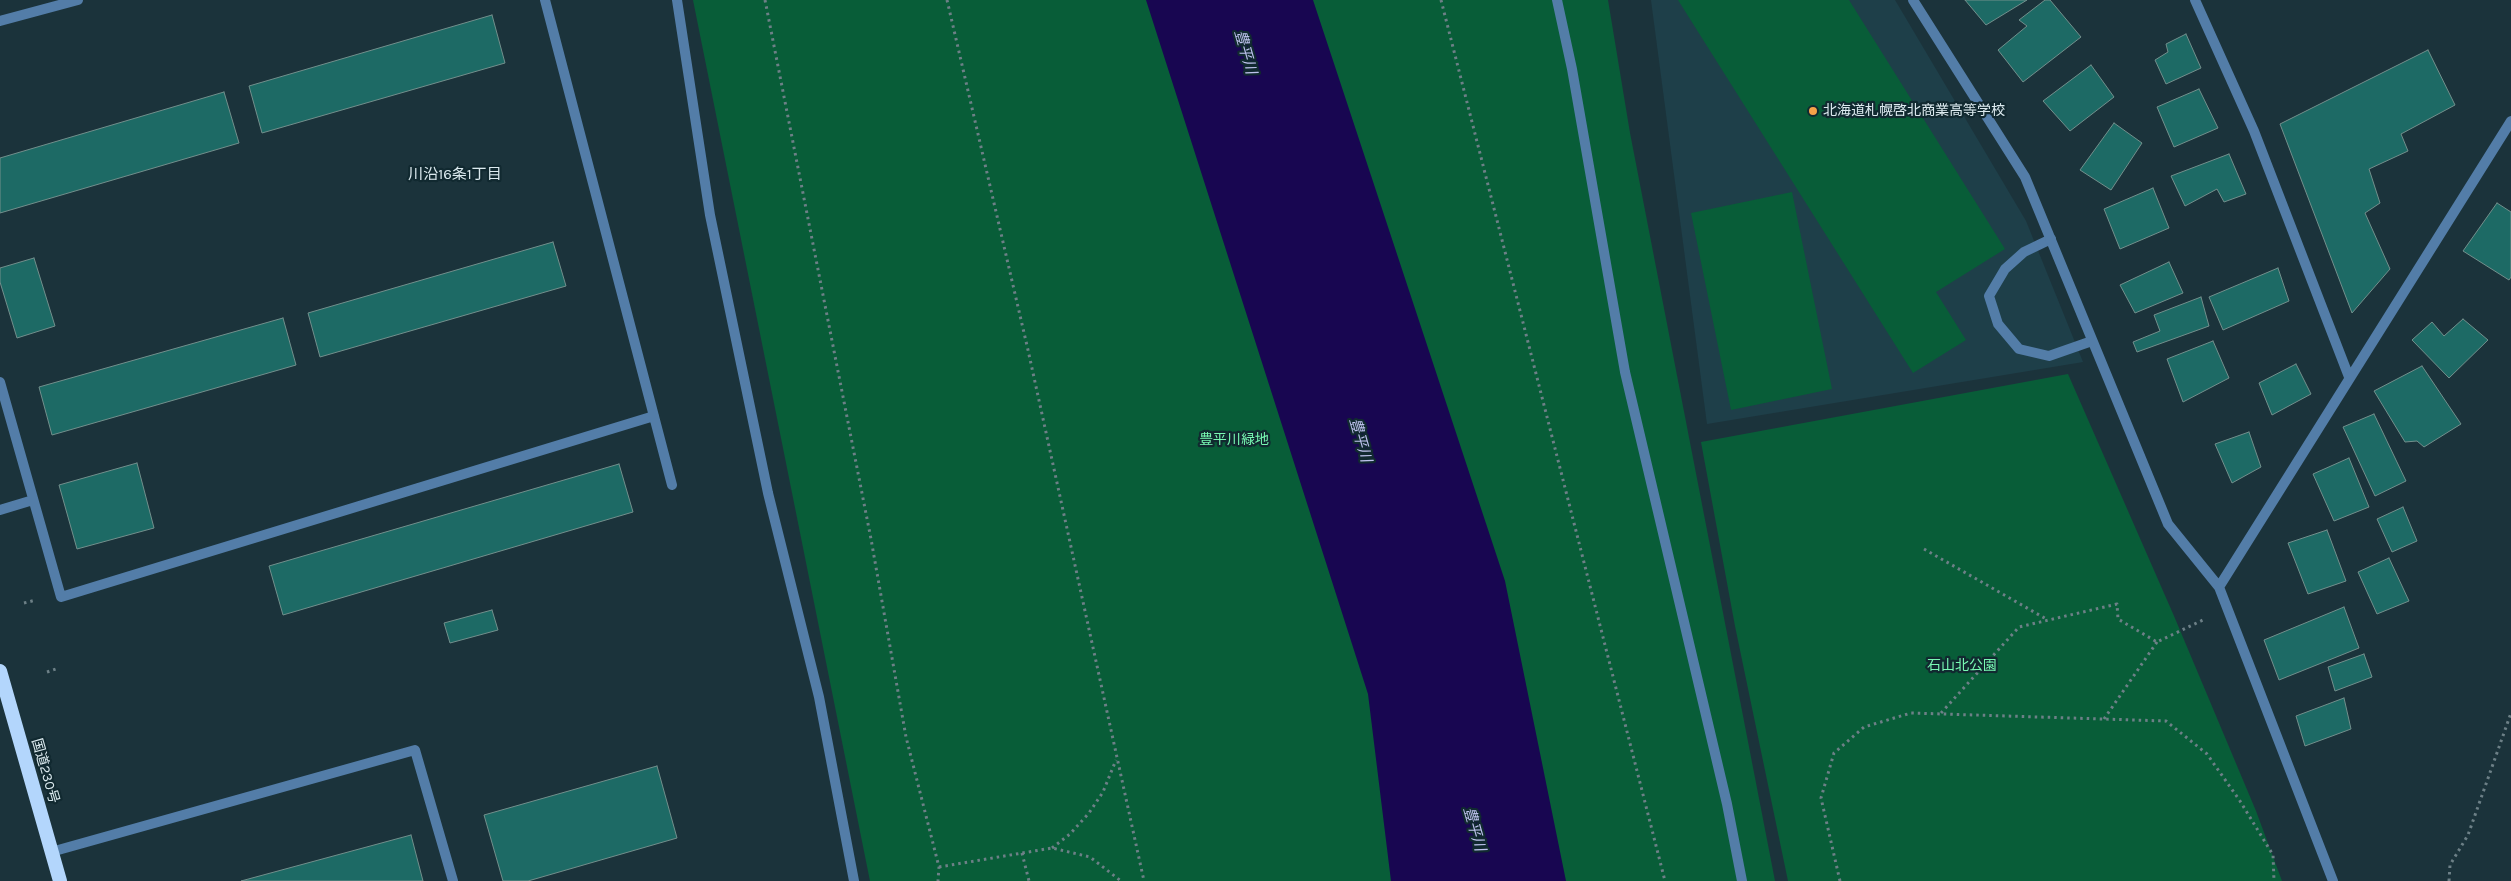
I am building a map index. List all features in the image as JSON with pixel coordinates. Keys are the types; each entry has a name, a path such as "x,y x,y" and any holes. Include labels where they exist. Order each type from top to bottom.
{"highway":[{"name":"国道230号","path":"0,671 60,881"}],"street":[{"path":"0,22 78,0"},
{"path":"544,0 672,485"},
{"path":"677,0 710,216 768,493 819,697 854,881"},
{"path":"1557,0 1572,69 1625,372 1728,804 1742,881"},
{"path":"1914,0 2025,176 2168,524 2219,587 2333,881"},
{"path":"2195,0 2254,131 2349,377"},
{"path":"2219,587 2511,121"},
{"path":"2051,239 2024,252 2005,269 1989,296 1998,324 2019,349 2049,356 2092,341"},
{"path":"0,382 61,597 654,416"},
{"path":"0,510 34,500"},
{"path":"51,852 415,750 453,881"}],"path":[{"path":"765,0 871,539 906,738 939,867 938,881"},
{"path":"947,0 1028,350 1105,695 1117,760 1144,881"},
{"path":"1441,0 1665,881"},
{"path":"1924,549 2048,620"},
{"path":"24,603 36,600"},
{"path":"1940,714 2019,627 2117,604 2118,619 2157,642"},
{"path":"2104,719 2157,642 2228,608"},
{"path":"47,672 56,669"},
{"path":"1840,881 1821,798 1834,753 1864,728 1911,713 2166,721 2207,754 2240,801 2273,855 2274,881"},
{"path":"2449,881 2450,865 2468,835 2511,713"},
{"path":"1052,848 1070,834 1089,813 1103,792 1117,760"},
{"path":"939,867 1052,848 1090,857 1121,881"},
{"path":"1022,853 1029,881"}],"shaded area":[{"name":"北海道札幌啓北商業高等学校","path":"1651,0 1895,0 2026,221 2083,362 1707,424"}],"green space":[{"name":"豊平川緑地","path":"693,0 1608,0 1630,133 1775,881 870,881"},
{"path":"1678,0 1849,0 2005,249 1936,292 1966,340 1913,373"},
{"path":"1792,192 1832,389 1731,410 1691,213"},
{"name":"石山北公園","path":"2068,374 2174,616 2256,811 2282,881 1788,881 1735,626 1701,442"}],"water":[{"name":"豊平川","path":"1146,0 1313,0 1505,581 1566,881 1391,881 1368,694"}],"building":[{"path":"1965,0 2027,0 1986,25"},
{"path":"2045,0 2050,0 2081,37 2023,82 1998,50 2027,26 2019,20"},
{"path":"492,15 505,63 262,133 249,86"},
{"path":"2186,34 2201,68 2166,84 2155,60 2168,52 2166,44"},
{"path":"2428,50 2455,105 2401,134 2408,151 2369,169 2380,203 2365,213 2390,269 2352,313 2280,124"},
{"path":"2091,65 2114,97 2070,131 2043,101"},
{"path":"2199,89 2218,128 2174,147 2157,107"},
{"path":"224,92 239,143 0,213 0,158"},
{"path":"2114,123 2142,143 2111,190 2080,170"},
{"path":"2229,154 2246,194 2224,202 2217,189 2185,206 2171,176"},
{"path":"2153,188 2169,228 2120,249 2104,209"},
{"path":"2497,203 2511,212 2511,277 2509,280 2463,251"},
{"path":"553,242 566,286 320,357 308,313"},
{"path":"34,258 55,326 17,338 0,282 0,268"},
{"path":"2169,262 2183,293 2135,313 2120,285"},
{"path":"2278,268 2289,301 2223,330 2209,297"},
{"path":"2201,297 2209,326 2137,352 2133,342 2160,331 2154,315"},
{"path":"283,318 296,365 52,435 39,387"},
{"path":"2463,319 2488,340 2449,378 2412,340 2432,322 2444,336"},
{"path":"2213,341 2229,378 2183,402 2167,359"},
{"path":"2296,364 2311,394 2272,415 2259,383"},
{"path":"2422,366 2461,424 2424,447 2417,441 2405,442 2374,391"},
{"path":"2374,414 2406,481 2375,496 2343,427"},
{"path":"2249,432 2261,467 2232,483 2215,444"},
{"path":"2349,458 2369,507 2334,521 2313,474"},
{"path":"137,463 154,528 77,549 59,485"},
{"path":"619,464 633,512 283,615 269,566"},
{"path":"2403,507 2417,541 2392,552 2377,519"},
{"path":"2327,530 2346,581 2308,594 2288,543"},
{"path":"2389,558 2409,601 2377,614 2358,572"},
{"path":"2344,607 2359,648 2279,680 2264,640"},
{"path":"492,610 498,630 450,643 444,623"},
{"path":"2364,654 2372,677 2335,691 2328,667"},
{"path":"2344,698 2351,729 2305,746 2296,716"},
{"path":"657,766 677,838 528,881 503,881 484,815"},
{"path":"411,835 423,881 241,881"}],"place":[{"name":"北海道札幌啓北商業高等学校","path":"1813,111"}],"district":[{"name":"川沿16条1丁目","path":"455,175"}]}
